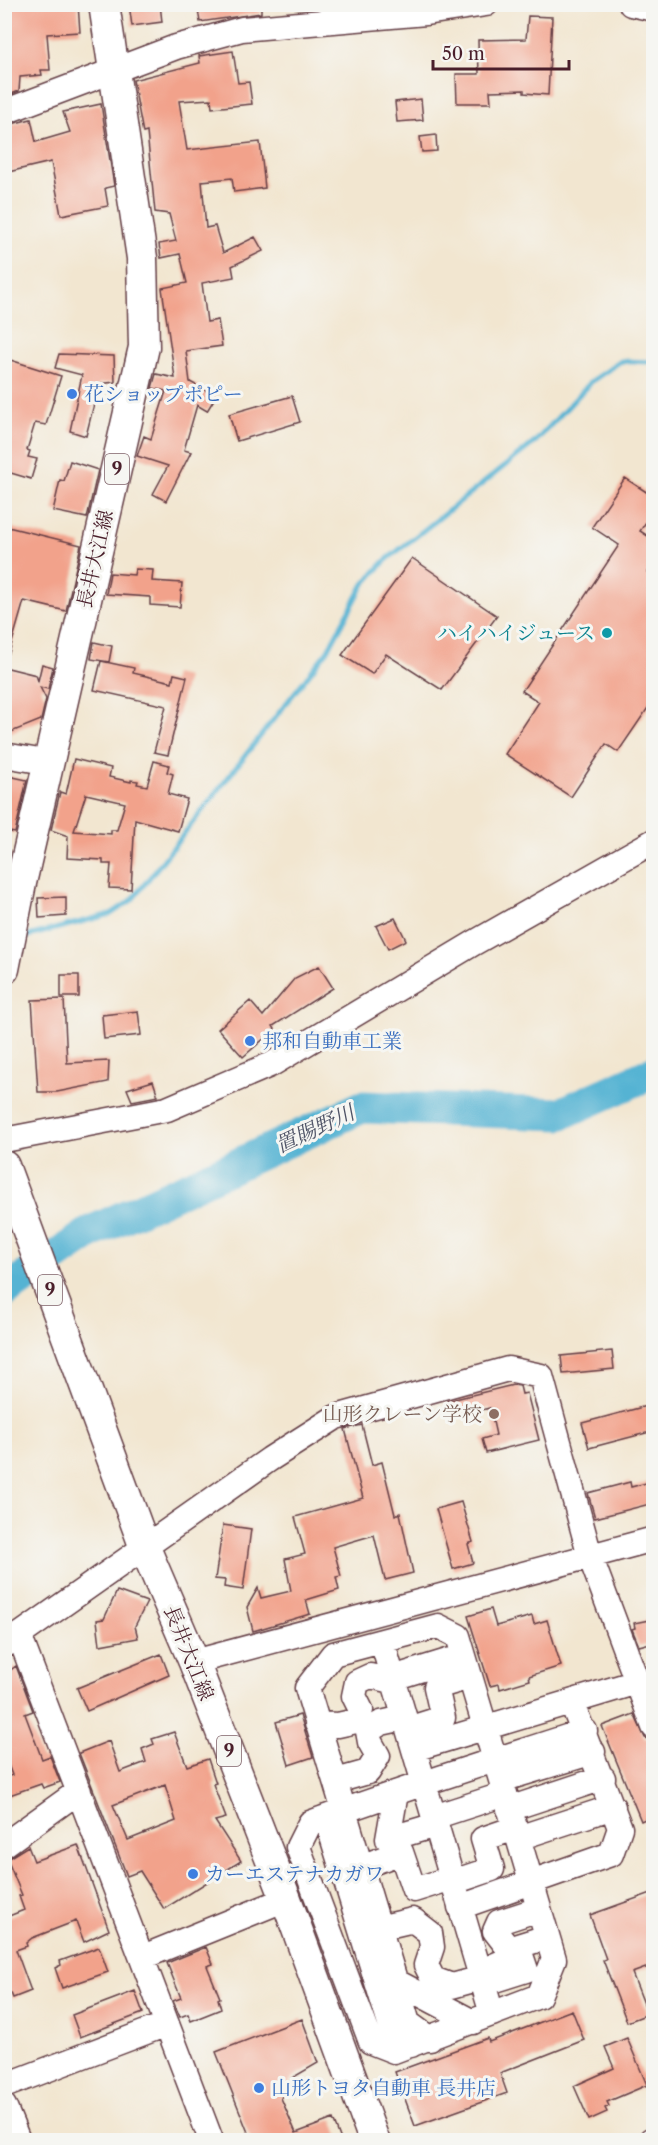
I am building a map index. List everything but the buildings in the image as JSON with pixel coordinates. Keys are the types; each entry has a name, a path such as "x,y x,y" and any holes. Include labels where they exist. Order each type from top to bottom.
{"main road":[{"name":"長井大江線","path":"8,950 13,887 51,763 144,347 142,258 104,4"},
{"name":"長井大江線","path":"4,1166 145,1548 194,1662 374,2140"}],"street":[{"path":"4,112 176,47 242,29 426,13 486,4"},
{"path":"631,4 654,9"},
{"path":"4,755 51,763"},
{"path":"4,1140 167,1109 272,1064 474,943 654,841"},
{"path":"211,2140 79,1791 12,1641 270,1459 336,1417 508,1369 541,1376 590,1556 654,1726"},
{"path":"194,1662 654,1539"},
{"path":"421,2042 393,2034 335,1813 336,1781 308,1688 333,1654 438,1626 458,1636 485,1728 507,1802 539,1909 547,1937 554,1959 539,1996 421,2042 394,2051 371,2042 298,1847 310,1823 335,1813 424,1783 507,1802 614,1807"},
{"path":"382,1641 481,1978 482,2018"},
{"path":"318,1724 338,1725 356,1721 361,1710 354,1696 357,1682 370,1676 393,1679 467,1666"},
{"path":"409,1732 443,1718 436,1687 467,1666"},
{"path":"336,1781 368,1772 378,1756 370,1742 368,1731 381,1723 409,1732 485,1728 637,1682"},
{"path":"460,1906 610,1854 620,1828 603,1778 572,1703"},
{"path":"361,1867 401,1852 414,1890 492,1869 483,1839 507,1802 589,1742"},
{"path":"396,1792 388,1839 435,1821 603,1778"},
{"path":"4,1845 79,1791"},
{"path":"335,1813 361,1867 408,2023 421,2042"},
{"path":"143,1957 285,1899"},
{"path":"481,1978 507,1960 509,1949 495,1931 499,1922 539,1909"},
{"path":"379,1928 412,1920 430,1933 432,1947 426,1965 433,1979 452,1986 526,1970 518,1946 547,1937"},
{"path":"395,1981 482,2018"},
{"path":"4,2086 167,2024"},
{"path":"4,2106 18,2140"}],"waterway":[{"path":"21,938 111,914 132,900 328,650 364,584 385,561 535,442 592,381 621,361 654,362"},
{"name":"置賜野川","path":"4,1292 91,1232 362,1107 560,1114 654,1072"}],"place":[{"name":"花ショップポピー","path":"72,394"},
{"name":"ハイハイジュース","path":"607,633"},
{"name":"邦和自動車工業","path":"250,1041"},
{"name":"山形クレーン学校","path":"494,1414"},
{"name":"カーエステナカガワ","path":"193,1874"},
{"name":"山形トヨタ自動車 長井店","path":"259,2088"}]}
